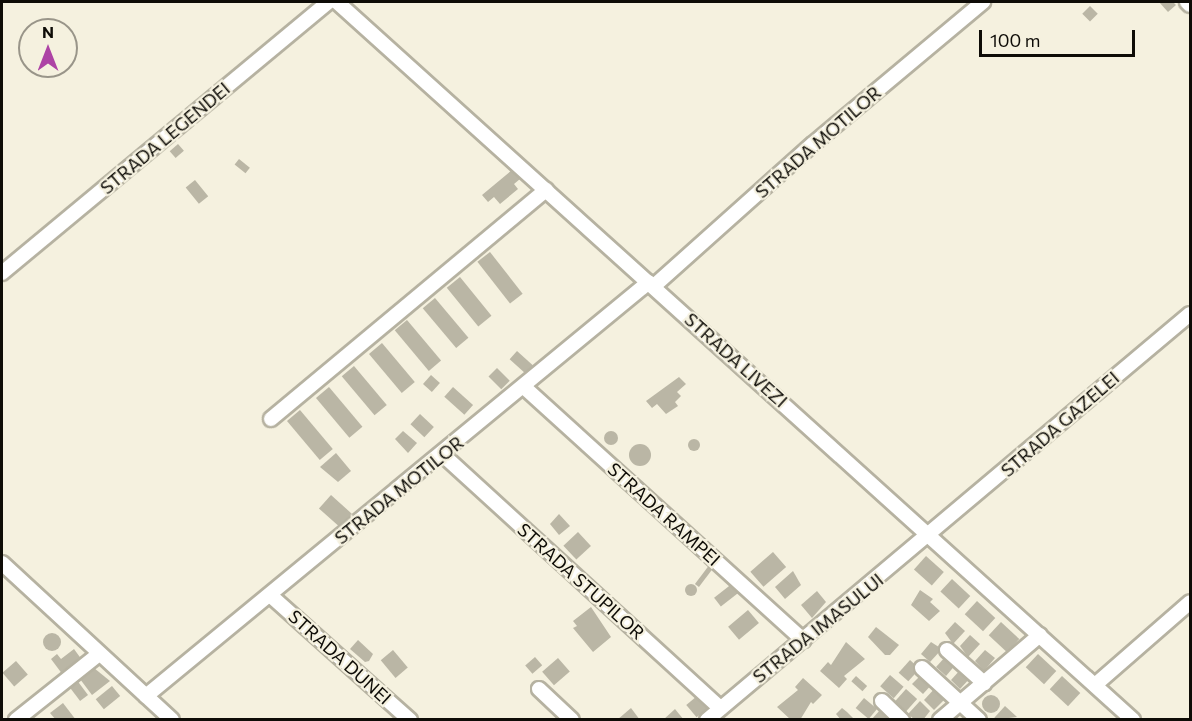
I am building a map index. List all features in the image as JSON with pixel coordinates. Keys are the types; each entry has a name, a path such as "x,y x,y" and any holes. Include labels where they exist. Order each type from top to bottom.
{"street":[{"name":"STRADA LEGENDEI","path":"2,273 328,2"},
{"name":"STRADA LIVEZI","path":"337,2 1133,720"},
{"name":"STRADA MOTILOR","path":"146,696 652,284 813,144 983,2"},
{"path":"1187,2 1191,5"},
{"path":"271,419 546,190"},
{"name":"STRADA GAZELEI","path":"930,536 1191,314"},
{"name":"STRADA RAMPEI","path":"524,387 803,640"},
{"name":"STRADA STUPILOR","path":"442,454 720,708"},
{"name":"STRADA IMASULUI","path":"707,720 930,536"},
{"path":"2,563 172,720"},
{"name":"STRADA DUNEI","path":"270,595 410,720"},
{"path":"1095,685 1191,602"},
{"path":"940,720 1040,635"},
{"path":"947,650 984,683"},
{"path":"16,720 99,654"},
{"path":"922,668 979,720"},
{"path":"539,689 572,720"},
{"path":"882,701 902,720"}],"building":[{"path":"1159,2 1173,2 1176,5 1168,12"},
{"path":"1090,6 1098,14 1090,22 1082,14"},
{"path":"178,144 184,151 176,158 170,151"},
{"path":"239,159 250,168 245,173 235,164"},
{"path":"512,170 520,179 514,184 518,189 500,204 494,197 488,202 482,195"},
{"path":"195,180 208,196 199,204 186,188"},
{"path":"490,252 523,294 510,304 477,262"},
{"path":"460,277 491,316 478,327 447,288"},
{"path":"435,298 468,338 456,348 423,308"},
{"path":"407,320 441,361 429,371 395,330"},
{"path":"382,343 415,382 402,393 369,354"},
{"path":"517,351 536,368 528,376 510,359"},
{"path":"354,366 387,405 375,415 342,376"},
{"path":"497,368 510,381 501,389 489,376"},
{"path":"431,375 440,383 432,392 423,384"},
{"path":"679,377 686,384 677,392 681,396 675,402 678,406 666,414 657,404 652,408 646,401"},
{"path":"329,387 362,427 349,438 316,398"},
{"path":"453,387 473,405 464,415 444,397"},
{"path":"300,410 333,449 320,460 287,421"},
{"path":"420,414 434,427 424,437 410,424"},
{"path":"403,431 417,443 408,453 395,439"},
{"path":"611,431 616,433 618,438 616,443 611,445 606,443 604,438 606,433"},
{"path":"696,439 700,445 696,451 692,451 688,443"},
{"path":"640,444 648,447 651,455 648,463 640,466 632,463 629,455 632,447"},
{"path":"336,453 351,471 338,482 320,467"},
{"path":"331,495 352,514 340,527 319,508"},
{"path":"559,514 570,526 559,535 550,524"},
{"path":"578,532 591,546 576,560 563,546"},
{"path":"773,552 786,567 763,587 750,572"},
{"path":"926,556 944,572 932,585 914,569"},
{"path":"710,564 714,567 699,587 695,584"},
{"path":"793,571 801,585 785,599 775,587"},
{"path":"952,579 970,596 959,608 940,591"},
{"path":"733,583 740,592 721,606 714,598"},
{"path":"693,584 697,590 693,596 689,596 685,588"},
{"path":"920,590 933,599 930,602 940,611 929,621 911,605"},
{"path":"817,591 826,602 812,618 801,605"},
{"path":"977,601 995,618 983,631 965,614"},
{"path":"591,607 611,637 593,652 573,628 577,626 573,621"},
{"path":"748,610 759,623 739,640 728,627"},
{"path":"955,622 965,631 953,644 945,633"},
{"path":"1001,622 1019,639 1007,652 989,635"},
{"path":"876,627 899,645 890,655 885,655 868,637"},
{"path":"48,633 56,633 61,638 59,649 48,651 43,646 43,638"},
{"path":"970,635 980,644 968,657 960,646"},
{"path":"358,640 373,654 369,661 365,662 350,649"},
{"path":"846,642 865,659 844,676 847,679 839,688 820,671 828,662 831,665"},
{"path":"931,642 942,649 930,662 921,654"},
{"path":"74,649 82,660 63,675 51,659 57,654 61,659"},
{"path":"393,650 408,668 396,678 381,660"},
{"path":"985,650 995,658 984,671 975,661"},
{"path":"1038,654 1056,671 1044,684 1026,667"},
{"path":"946,656 957,663 946,676 936,667"},
{"path":"535,657 542,665 532,674 525,666"},
{"path":"558,658 570,672 554,685 542,672"},
{"path":"910,660 920,669 908,681 899,673"},
{"path":"16,661 28,675 14,686 2,673"},
{"path":"94,668 110,681 92,695 80,679"},
{"path":"961,669 972,676 960,689 951,680"},
{"path":"890,675 904,687 894,698 880,686"},
{"path":"921,675 934,682 923,694 912,684"},
{"path":"856,676 867,686 862,691 851,681"},
{"path":"1062,676 1080,693 1068,706 1050,689"},
{"path":"803,678 822,695 813,704 811,702 800,720 791,720 777,707 798,690 795,687"},
{"path":"76,679 88,695 80,701 68,685"},
{"path":"112,686 120,696 104,709 96,699"},
{"path":"937,686 949,695 934,710 924,700"},
{"path":"906,689 917,699 906,712 895,702"},
{"path":"987,695 995,695 1000,700 998,711 987,713 982,708 982,700"},
{"path":"697,696 707,708 697,717 686,705"},
{"path":"864,698 877,709 869,719 856,708"},
{"path":"920,701 930,711 923,720 915,720 908,714"},
{"path":"63,703 76,720 56,720 50,713"},
{"path":"1005,706 1017,717 993,720 995,717"},
{"path":"631,708 640,720 617,720"},
{"path":"842,708 855,720 841,720 836,714"},
{"path":"675,709 684,720 663,720"},
{"path":"881,709 893,720 871,720"}]}
